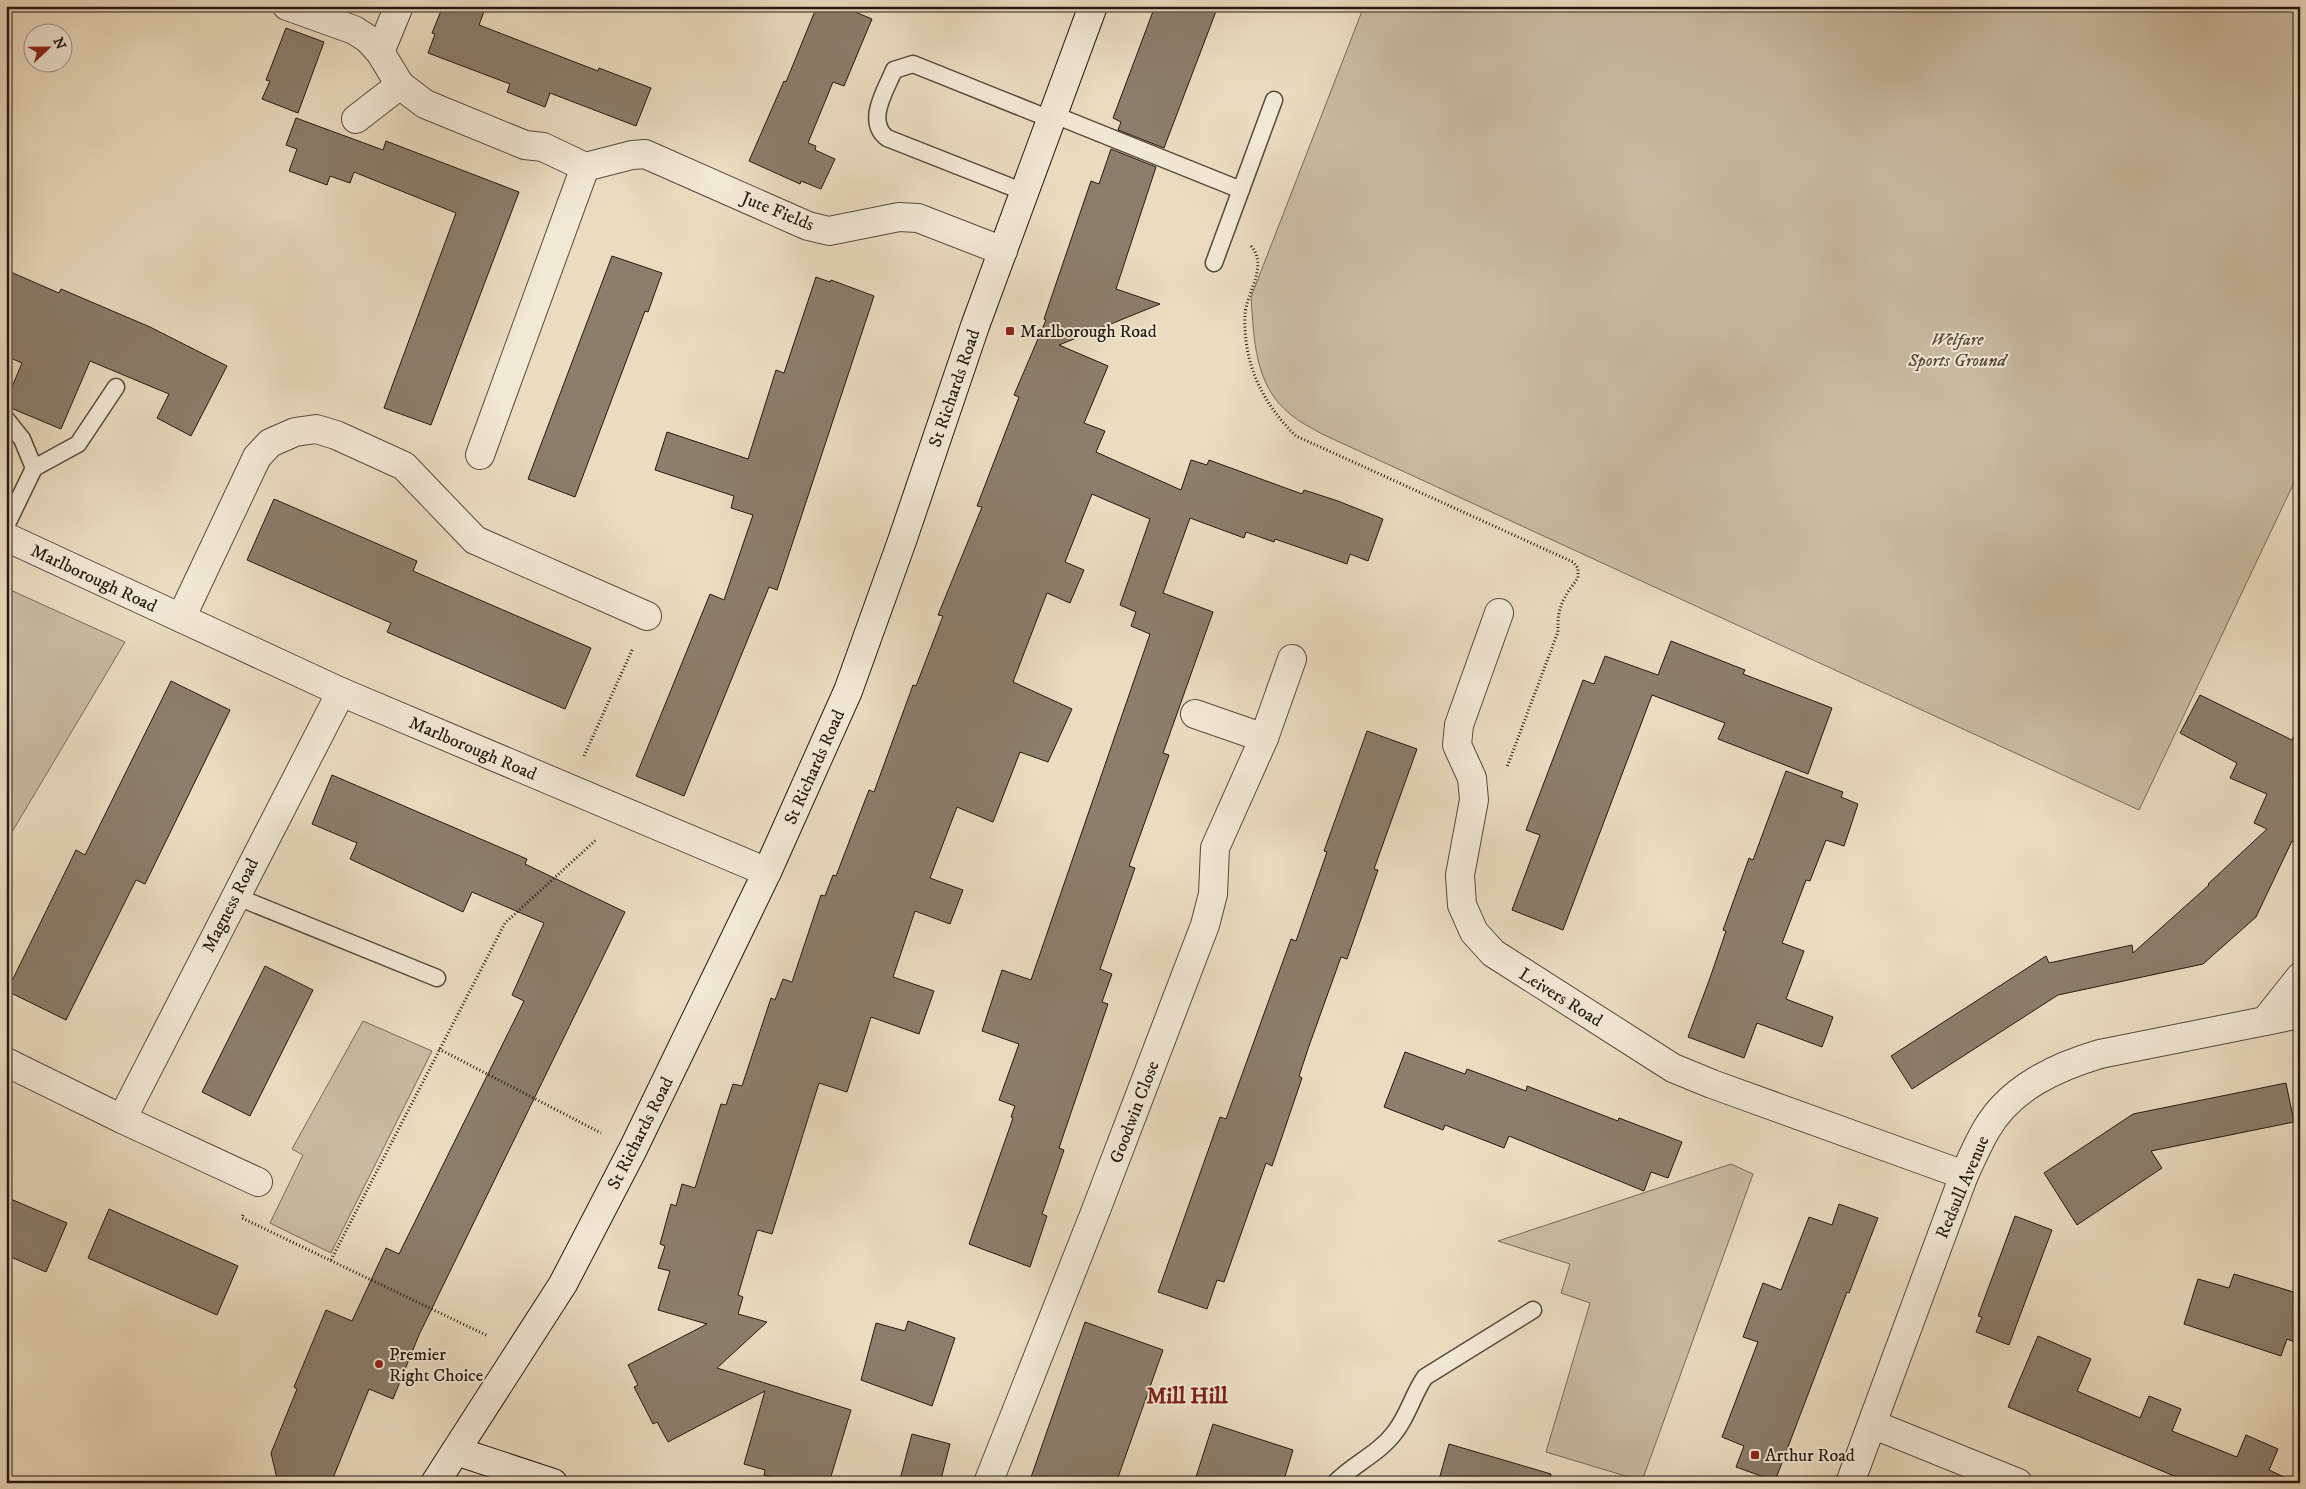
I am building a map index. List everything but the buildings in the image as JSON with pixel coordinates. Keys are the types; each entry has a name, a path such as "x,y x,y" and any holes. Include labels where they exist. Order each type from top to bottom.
{"street":[{"path":"288,6 354,30 368,39 380,52 400,85 425,104 525,145 543,147 585,167 480,455"},
{"path":"380,52 399,6"},
{"name":"St Richards Road","path":"435,1483 562,1284 632,1149 767,872 848,691 1002,251 1093,6"},
{"path":"356,119 400,85"},
{"name":"Jute Fields","path":"585,167 632,155 645,154 808,226 829,231 899,216 918,218 1002,251"},
{"path":"181,618 257,457 270,443 295,432 316,429 336,435 404,466 475,540 648,616"},
{"name":"Marlborough Road","path":"6,537 341,692 767,872"},
{"name":"Leivers Road","path":"1499,613 1459,725 1457,745 1472,778 1474,800 1460,876 1462,906 1474,932 1493,953 1673,1068 1712,1084 1964,1175"},
{"name":"Goodwin Close","path":"988,1483 1096,1210 1205,925 1213,894 1215,848 1264,738 1292,659"},
{"name":"Magness Road","path":"122,1119 234,896 341,692"},
{"path":"1195,714 1264,738"},
{"path":"2265,1021 2300,977"},
{"name":"Redsull Avenue","path":"1850,1483 1964,1175 1987,1128 2008,1102 2035,1081 2071,1063 2100,1054 2300,1014"},
{"path":"6,1062 122,1119 258,1182"},
{"path":"1872,1424 2018,1483"},
{"path":"456,1451 552,1483"}],"lane":[{"path":"1024,192 887,138 880,133 876,123 877,114 894,70 906,64 914,64 1241,190"},
{"path":"1214,263 1274,100"},
{"path":"6,526 34,468 78,444 116,387"},
{"path":"6,419 22,439 34,468"},
{"path":"234,896 437,978"},
{"path":"1335,1483 1383,1446 1397,1431 1424,1376 1533,1310"}],"path":[{"path":"1229,222 1255,250 1259,259 1259,266 1246,302 1247,344 1254,374 1265,400 1280,420 1296,436 1573,562 1578,568 1578,578 1557,613 1558,632 1508,766 1472,778"},
{"path":"569,789 648,616"},
{"path":"331,1260 505,923 624,812"},
{"path":"439,1049 632,1149"},
{"path":"242,1218 520,1352"}],"green space":[{"name":"Welfare Sports Ground","path":"1364,6 2300,6 2300,470 2139,810 1322,434 1294,417 1278,402 1269,389 1258,360 1251,297"},
{"path":"6,588 125,642 6,842"},
{"path":"363,1021 432,1051 331,1253 270,1223 303,1155 292,1149"},
{"path":"1731,1164 1753,1174 1642,1481 1546,1452 1590,1303 1561,1293 1570,1264 1498,1241"}],"place":[{"name":"Marlborough Road","path":"1010,331"},
{"name":"Premier Right Choice","path":"379,1364"},
{"name":"Arthur Road","path":"1755,1455"}],"district":[{"name":"Mill Hill","path":"1187,1395"}]}
